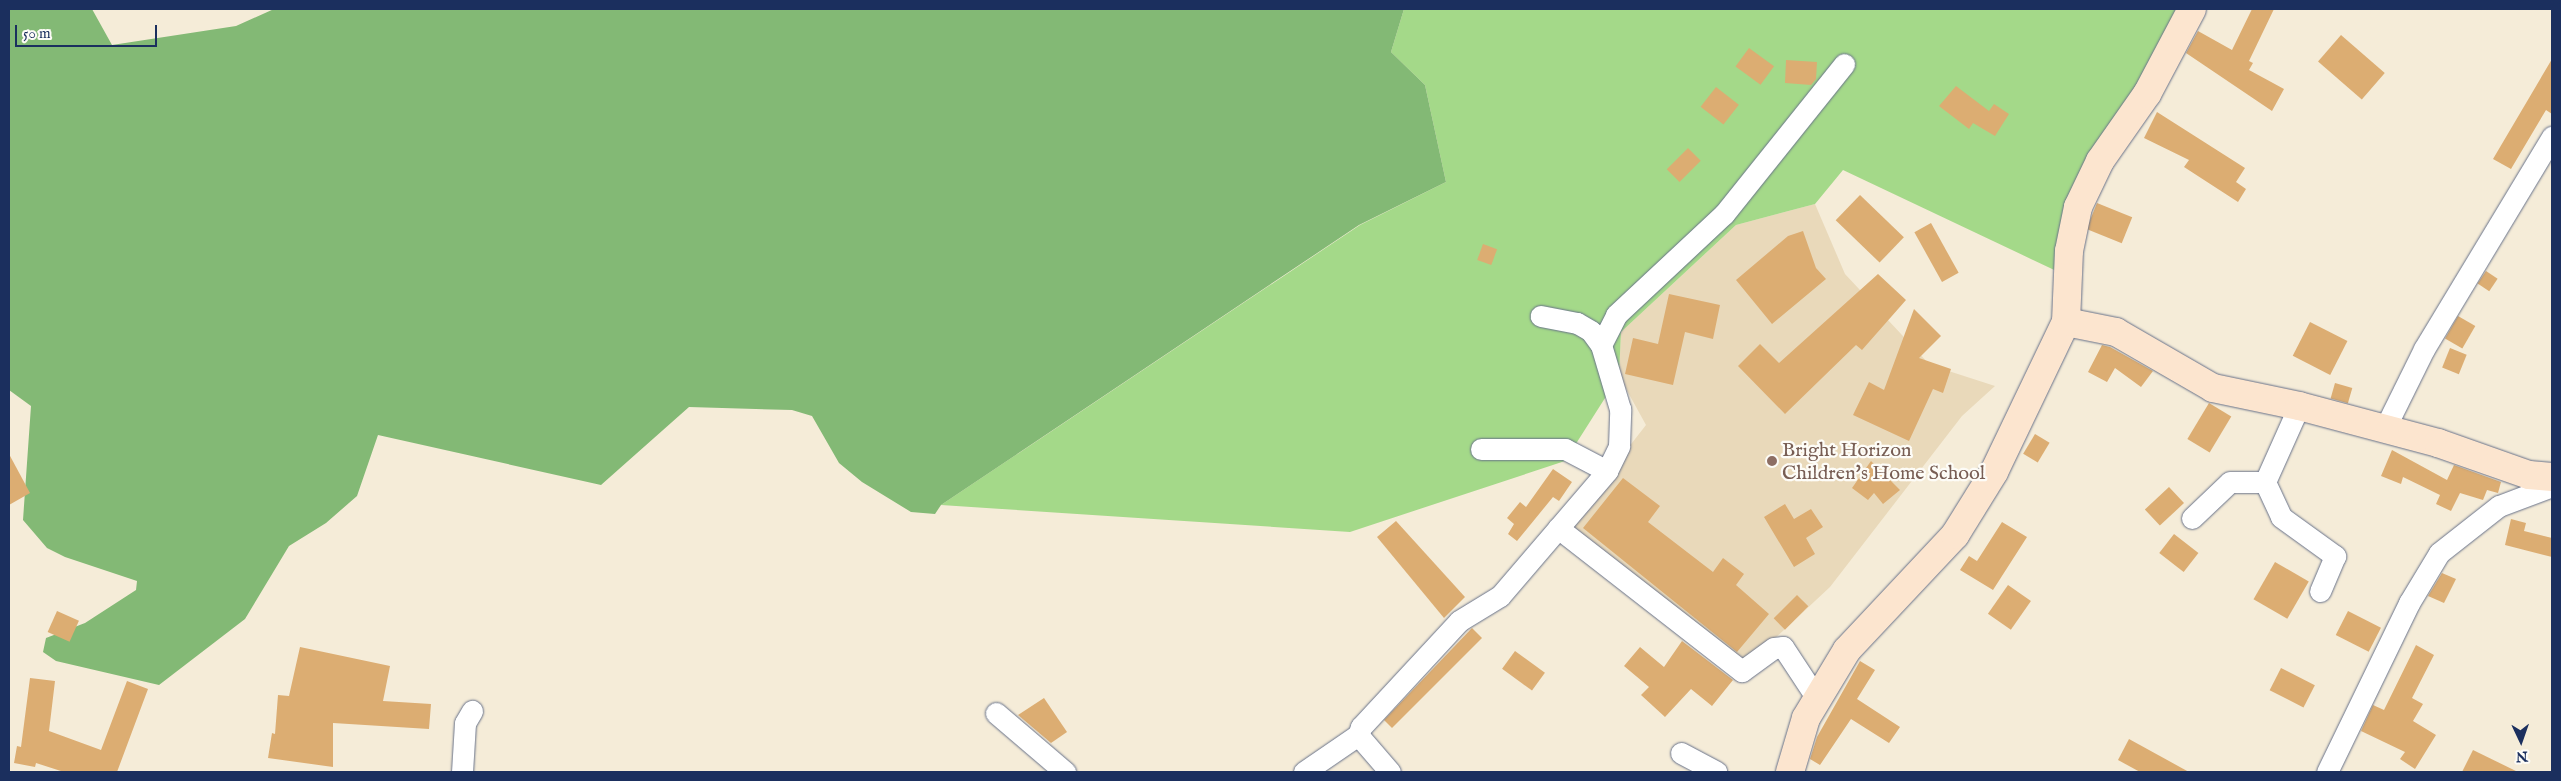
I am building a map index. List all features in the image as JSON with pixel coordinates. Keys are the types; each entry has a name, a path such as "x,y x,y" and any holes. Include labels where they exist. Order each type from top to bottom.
{"street":[{"path":"1790,772 1794,746 1847,650 1954,535 1994,472 2066,322 2069,250 2078,206 2192,9"},
{"path":"1600,345 1616,315 1724,214 1844,64"},
{"path":"2384,430 2424,349 2552,137"},
{"path":"1304,772 1358,734 1459,621 1494,602 1607,471 1623,427 1600,345 1591,331 1577,323 1541,316"},
{"path":"2066,322 2116,332 2212,388 2299,406 2438,443 2528,475 2552,477"},
{"path":"2299,406 2265,482 2281,517 2334,556 2320,591"},
{"path":"1481,449 1565,449 1607,471"},
{"path":"2192,518 2230,482 2265,482"},
{"path":"2327,772 2409,603 2439,553 2499,506 2552,486"},
{"path":"1558,528 1742,672 1774,648 1783,647 1818,700"},
{"path":"462,772 465,723 472,711"},
{"path":"996,713 1065,772"},
{"path":"1358,734 1390,772"},
{"path":"1682,752 1716,772"}],"shaded area":[{"name":"Bright Horizon Children's Home School","path":"1815,204 1845,274 1930,365 1995,386 1962,416 1830,587 1743,668 1564,530 1646,425 1619,376 1621,332 1736,225"}],"green space":[{"path":"9,9 92,9 112,45 236,26 274,9 1404,9 1391,52 1425,85 1446,182 1359,225 941,505 935,514 911,512 862,482 839,463 812,416 792,410 689,407 601,485 378,435 357,496 326,523 289,546 245,619 159,685 56,661 43,652 46,638 85,623 136,590 137,581 65,557 47,548 23,520 31,406 9,390"},
{"path":"1404,9 2187,9 2078,207 2067,276 1843,170 1815,204 1736,225 1621,332 1619,376 1565,461 1350,532 941,505 1360,225 1446,182 1425,85 1391,52"}],"building":[{"path":"2252,9 2274,9 2249,61 2253,63 2249,70 2284,89 2272,111 2186,53 2198,31 2232,50"},
{"path":"2341,35 2385,73 2362,99 2318,61"},
{"path":"1749,48 1774,66 1761,85 1735,67"},
{"path":"2552,59 2552,114 2546,110 2511,169 2493,159"},
{"path":"1786,60 1817,62 1816,79 1811,85 1785,83"},
{"path":"1956,86 1989,111 1994,104 2009,114 1995,136 1973,123 1969,129 1939,106"},
{"path":"1716,87 1739,105 1723,125 1701,107"},
{"path":"2157,112 2245,168 2236,182 2246,189 2238,202 2184,167 2189,160 2144,138"},
{"path":"1688,148 1701,161 1680,182 1667,169"},
{"path":"1860,195 1904,237 1880,263 1836,220"},
{"path":"2097,203 2132,217 2122,243 2087,229"},
{"path":"1931,223 1959,273 1942,282 1914,232"},
{"path":"1803,231 1816,268 1826,279 1772,324 1736,280 1788,236"},
{"path":"1483,244 1497,249 1491,265 1477,260"},
{"path":"2486,271 2498,279 2489,291 2478,283"},
{"path":"1878,274 1906,300 1862,350 1856,345 1785,414 1738,366 1760,344 1779,363"},
{"path":"1669,294 1720,305 1713,339 1685,332 1673,385 1625,374 1633,338 1658,344"},
{"path":"1914,309 1941,336 1919,358 1951,369 1943,393 1933,389 1909,441 1853,415 1869,382 1884,390"},
{"path":"2458,316 2475,326 2462,349 2445,339"},
{"path":"2310,322 2347,341 2330,375 2293,356"},
{"path":"2102,345 2110,347 2153,371 2141,387 2115,368 2107,382 2088,372"},
{"path":"2450,348 2467,355 2459,374 2442,367"},
{"path":"2335,383 2352,388 2348,403 2331,398"},
{"path":"2209,403 2231,416 2210,452 2187,439"},
{"path":"2035,434 2050,443 2038,462 2023,454"},
{"path":"2392,450 2447,480 2454,465 2501,482 2498,493 2487,490 2483,500 2460,493 2451,511 2436,504 2440,495 2403,477 2401,484 2381,476"},
{"path":"9,454 30,493 9,505"},
{"path":"1871,461 1900,490 1883,504 1874,493 1868,500 1852,488"},
{"path":"1553,469 1572,482 1559,501 1553,497 1517,541 1508,534 1514,524 1507,518 1520,502 1526,507"},
{"path":"1623,478 1660,506 1648,522 1713,572 1723,558 1744,574 1736,585 1769,614 1737,652 1583,528"},
{"path":"2169,487 2184,503 2160,526 2145,510"},
{"path":"1785,504 1794,519 1811,509 1823,527 1806,538 1815,554 1794,567 1764,517"},
{"path":"2511,519 2526,523 2524,531 2552,538 2552,557 2505,545"},
{"path":"1396,521 1465,597 1444,618 1377,537"},
{"path":"2002,522 2027,537 1993,590 1960,570 1969,556 1977,561"},
{"path":"2174,534 2198,553 2184,572 2159,553"},
{"path":"2275,562 2309,582 2287,619 2254,599"},
{"path":"2442,573 2456,579 2444,603 2428,596"},
{"path":"2008,585 2031,601 2011,630 1988,614"},
{"path":"1797,595 1808,606 1785,630 1774,618"},
{"path":"57,611 79,621 70,642 48,632"},
{"path":"2348,611 2381,628 2369,652 2336,635"},
{"path":"1472,628 1482,638 1392,728 1384,720"},
{"path":"1682,641 1733,680 1712,706 1691,689 1665,717 1641,695 1649,687 1624,666 1640,647 1664,667"},
{"path":"2416,645 2434,655 2412,698 2423,704 2413,721 2436,735 2415,769 2400,759 2405,752 2361,731 2373,705 2384,710"},
{"path":"300,647 390,666 383,701 431,704 429,729 333,723 333,767 268,758 272,733 275,734 278,695 289,696"},
{"path":"1515,651 1545,673 1532,691 1502,669"},
{"path":"1860,661 1875,670 1857,699 1900,727 1889,743 1851,719 1820,765 1810,759 1817,737"},
{"path":"2281,668 2315,685 2304,708 2270,690"},
{"path":"30,678 55,681 49,731 101,750 127,681 148,689 117,772 64,772 36,763 35,767 14,763 17,746 21,747"},
{"path":"1044,698 1067,732 1051,743 1018,715"},
{"path":"2129,739 2189,772 2140,772 2118,760"},
{"path":"2473,750 2518,772 2462,772"}],"place":[{"name":"Bright Horizon Children's Home School","path":"1772,461"}]}
